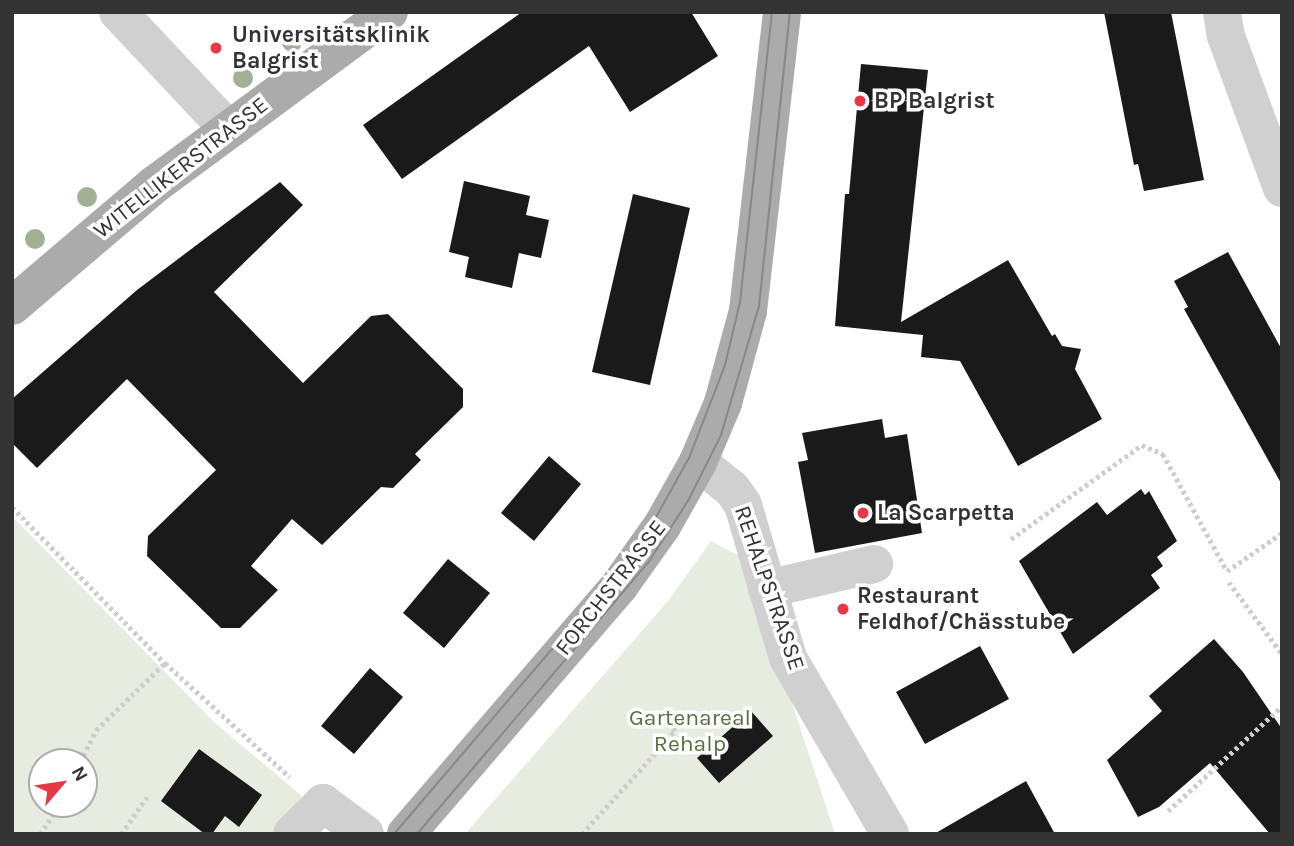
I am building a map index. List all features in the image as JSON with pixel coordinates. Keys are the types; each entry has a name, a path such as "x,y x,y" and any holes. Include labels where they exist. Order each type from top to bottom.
{"main road":[{"name":"WITELLIKERSTRASSE","path":"12,306 154,185 389,12"},
{"name":"FORCHSTRASSE","path":"406,834 620,585 662,526 698,462 723,403 748,311 782,12"}],"street":[{"path":"118,12 228,129"},
{"path":"1222,12 1226,36 1282,188"},
{"name":"REHALPSTRASSE","path":"698,462 732,489 743,505 788,658 890,834"},
{"path":"768,589 874,564"},
{"path":"292,834 323,803 365,834"}],"path":[{"path":"1011,539 1142,445 1163,454 1227,571 1282,533"},
{"path":"12,507 165,663 301,786"},
{"path":"1229,582 1282,654"},
{"path":"87,748 96,730 165,663"},
{"path":"1168,811 1282,706"},
{"path":"582,834 675,731 658,715"},
{"path":"121,834 147,797"},
{"path":"40,834 51,818"}],"green space":[{"path":"12,516 215,723 302,796 272,834 12,834"},
{"name":"Gartenareal Rehalp","path":"711,541 745,559 835,834 465,834 668,601"}],"building":[{"path":"522,12 691,12 718,56 630,112 589,46 402,179 363,125"},
{"path":"1104,12 1171,12 1204,180 1144,191 1138,164 1134,165"},
{"path":"861,64 928,70 901,322 1008,260 1052,336 1055,334 1062,346 1081,349 1075,369 1102,419 1018,466 960,361 921,357 923,335 835,326 845,194 849,194"},
{"path":"464,181 530,196 526,215 549,220 541,258 519,253 512,288 465,277 469,257 449,252"},
{"path":"280,182 303,205 214,292 303,383 371,316 388,314 463,389 463,407 415,454 421,460 393,488 381,487 322,545 292,519 251,566 278,590 240,628 221,628 147,556 148,536 216,470 127,379 37,468 12,443 12,399 137,290"},
{"path":"633,194 690,208 650,385 592,372"},
{"path":"1228,252 1282,350 1282,485 1184,309 1188,307 1174,281"},
{"name":"La Scarpetta","path":"882,419 885,438 907,434 922,533 815,553 798,462 808,460 802,433"},
{"path":"549,456 581,484 534,541 501,513"},
{"path":"1141,489 1145,495 1149,491 1177,541 1157,557 1163,566 1151,575 1160,588 1073,654 1019,561 1097,502 1107,515"},
{"path":"448,559 490,593 444,648 403,613"},
{"path":"1214,639 1243,672 1282,729 1282,834 1270,834 1210,763 1159,807 1138,817 1107,760 1162,711 1149,696"},
{"path":"980,646 1009,699 925,744 896,692"},
{"path":"370,668 403,697 354,754 321,726"},
{"path":"751,711 773,736 719,783 697,758"},
{"path":"199,749 262,795 239,827 225,816 212,834 205,834 161,801"},
{"path":"1026,781 1055,834 934,834"}],"tram line":[{"path":"394,834 613,578 655,519 689,458 725,365 740,302 772,12"},
{"path":"417,834 648,563 688,501 721,435 759,306 790,12"}],"place":[{"name":"Universitätsklinik Balgrist","path":"216,48"},
{"name":"BP Balgrist","path":"860,101"},
{"name":"La Scarpetta","path":"863,513"},
{"name":"Restaurant Feldhof/Chässtube","path":"843,609"}]}
